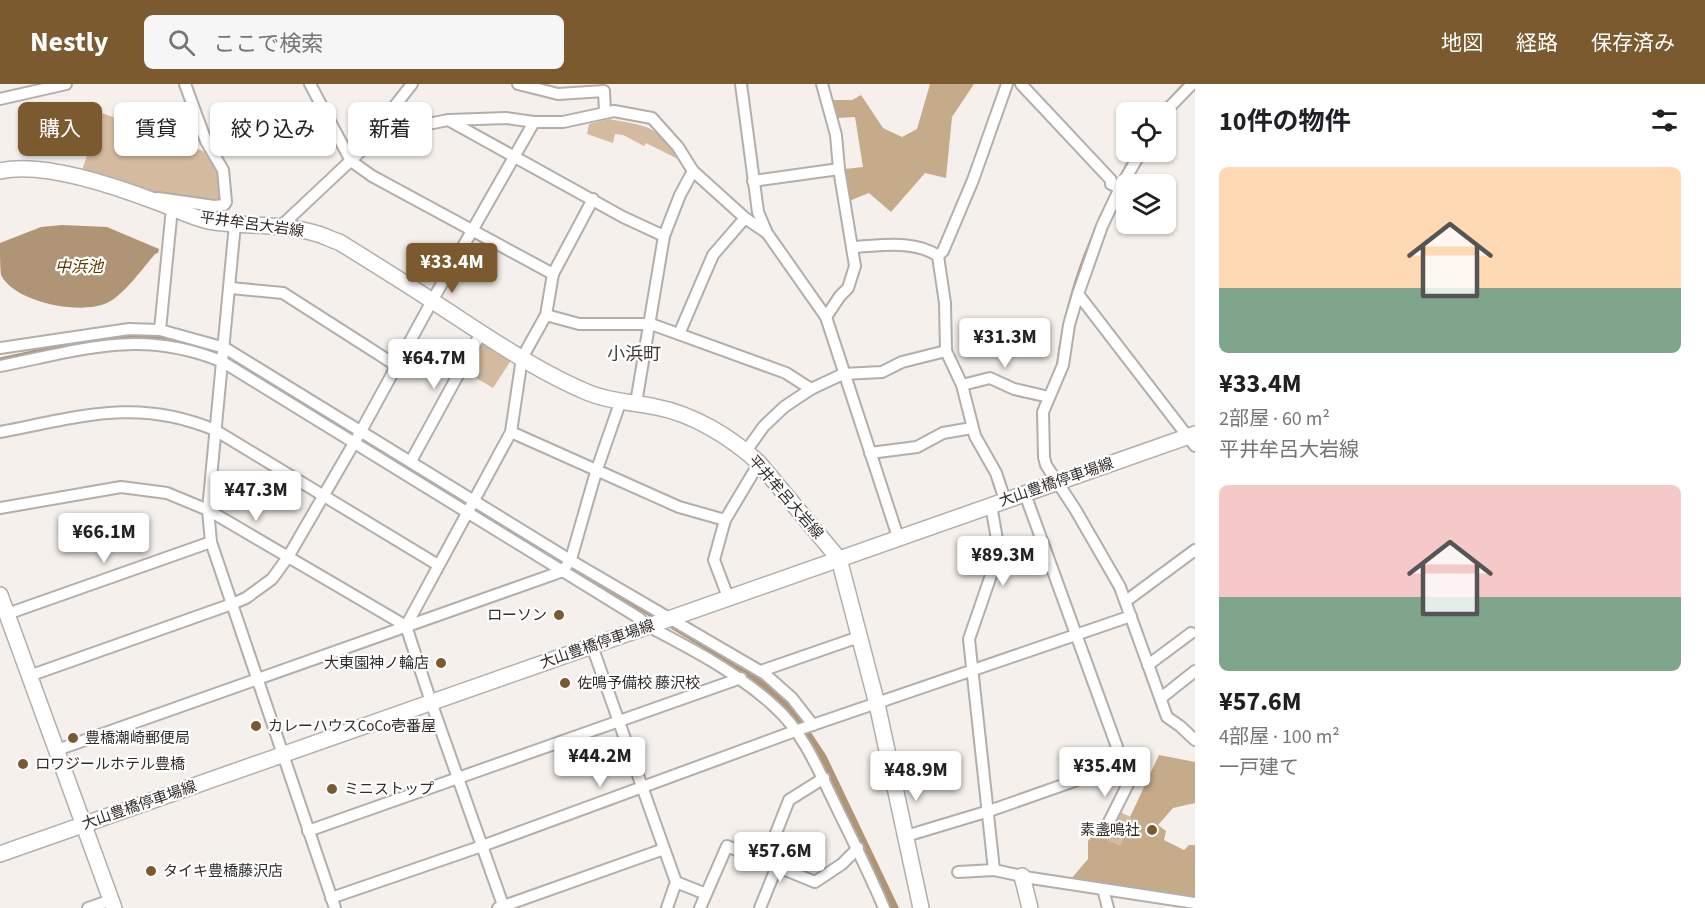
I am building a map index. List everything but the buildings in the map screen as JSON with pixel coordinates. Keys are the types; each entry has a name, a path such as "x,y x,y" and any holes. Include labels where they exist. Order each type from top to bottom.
{"main road":[{"name":"平井牟呂大岩線","path":"0,171 32,169 83,178 207,220 317,233 339,242 522,358 590,394 620,403 676,412 723,435 746,451 759,462 839,559 877,704 921,908"},
{"name":"大山豊橋停車場線","path":"0,854 998,502 1193,439"},
{"path":"0,595 113,904"},
{"path":"1022,876 1030,908"}],"street":[{"path":"0,99 66,84"},
{"path":"155,201 158,198 166,198 214,206 224,205 226,202 223,170 206,141 185,84"},
{"path":"310,84 351,161 372,176 553,274"},
{"path":"398,102 412,84"},
{"path":"518,84 558,94 604,91 605,112"},
{"path":"741,84 758,212 767,233 826,317 898,537"},
{"path":"822,84 836,135 839,169 855,266 848,288 826,317"},
{"path":"938,256 943,251 963,206 1007,84"},
{"path":"1022,84 1115,186"},
{"path":"1175,102 1192,84"},
{"path":"432,123 448,120 506,118 562,123 614,111 652,118 678,147 693,171 745,218 767,233"},
{"path":"448,120 623,217 664,236"},
{"path":"29,676 232,604 246,598 272,579 288,557 324,496 534,122"},
{"path":"280,227 356,156"},
{"path":"1133,162 1115,186 1078,294 1069,326 1063,365 1043,412 1044,457 1046,465 1120,587 1167,717 1195,740"},
{"path":"753,180 839,169"},
{"path":"636,404 664,236 680,195 693,171"},
{"path":"406,626 511,432 522,358 546,315 553,274 593,199"},
{"path":"160,330 172,208"},
{"path":"679,333 713,255 745,218"},
{"path":"236,224 208,510 211,542 333,903 795,731 1131,616"},
{"path":"852,247 902,245 929,250 938,256 945,303 946,351 962,385 972,428 996,473 998,555 969,639 994,870"},
{"path":"231,288 283,293 397,366"},
{"path":"1078,294 1193,439"},
{"path":"546,315 579,324 651,324 786,374 811,389"},
{"path":"0,348 114,330 160,330 225,348 571,560 761,671 792,698 813,725"},
{"path":"411,461 481,333"},
{"path":"0,366 115,344 141,343 193,350 223,362 639,618 741,678 777,709 795,731 824,778 884,908"},
{"path":"746,451 764,426 784,407 811,389 843,374 882,372 902,362 946,351"},
{"path":"962,385 990,378 1014,389 1049,397"},
{"path":"57,750 563,571 571,560 596,472 620,403"},
{"path":"0,432 117,411 161,413 187,418 215,430 438,565"},
{"path":"870,453 917,447 943,433 972,428"},
{"path":"511,432 596,472 679,507 725,520"},
{"path":"728,597 714,560 725,520 759,462"},
{"path":"0,508 121,487 167,493 208,510 406,626 502,907 664,849"},
{"path":"906,836 989,811 1107,768 1117,747 1026,494"},
{"path":"7,614 211,542"},
{"path":"1126,601 1195,550"},
{"path":"1148,665 1191,633"},
{"path":"761,671 859,637"},
{"path":"592,646 676,882 667,908"},
{"path":"1161,698 1195,671"},
{"path":"308,831 741,678"},
{"path":"1107,768 1130,780 1107,826"},
{"path":"765,861 789,800 824,778"},
{"path":"700,908 727,846 815,882 842,864 858,848"},
{"path":"760,908 777,866"},
{"path":"958,872 994,870 1195,903"},
{"path":"676,882 706,894"},
{"path":"1103,889 1107,908"},
{"path":"88,908 113,904"}],"shaded area":[{"path":"930,84 974,84 952,117 946,178 925,173 891,212 869,193 849,201 845,169 863,167 855,117 837,118 831,100 852,100 861,95 883,128 902,137 917,129"},
{"path":"102,113 114,118 114,156 198,156 198,149 210,154 221,172 222,203 166,197 81,173 87,156 102,156"},
{"path":"609,119 650,128 664,139 678,159 646,143 644,146 623,135 615,134 613,143 587,134 589,124"},
{"path":"483,342 512,359 493,388 466,372 480,343"},
{"name":"素盞鳴社","path":"1159,755 1195,762 1195,803 1173,808 1158,825 1166,831 1164,840 1184,850 1189,845 1195,845 1195,907 1071,879 1088,859 1088,841 1099,828 1096,835 1120,846 1134,820 1130,817"},
{"path":"1118,811 1135,819 1120,847 1096,835 1099,828 1108,832"}],"water":[{"name":"中浜池","path":"62,225 107,227 159,249 158,253 120,294 107,303 96,306 81,308 50,304 20,293 9,285 1,275 0,243 41,227"},
{"path":"714,649 768,684 795,710 806,725 826,755 899,908 887,908 825,770 793,720 775,700 760,688 710,656"}],"waterway":[{"path":"1167,102 1184,84"},
{"path":"1058,362 1062,334 1076,280 1096,227 1128,162"},
{"path":"0,359 111,338 133,336 179,340"},
{"path":"188,343 218,355"},
{"path":"316,413 355,436"},
{"path":"360,439 468,504"},
{"path":"473,508 655,618"},
{"path":"668,625 714,653"}],"place":[{"name":"ローソン","path":"559,615"},
{"name":"大東園神ノ輪店","path":"441,663"},
{"name":"佐鳴予備校 藤沢校","path":"565,683"},
{"name":"カレーハウスCoCo壱番屋","path":"256,726"},
{"name":"豊橋潮崎郵便局","path":"73,738"},
{"name":"ロワジールホテル豊橋","path":"23,764"},
{"name":"ミニストップ","path":"332,789"},
{"name":"素盞鳴社","path":"1152,830"},
{"name":"タイキ豊橋藤沢店","path":"151,871"}],"district":[{"name":"小浜町","path":"634,354"}]}
